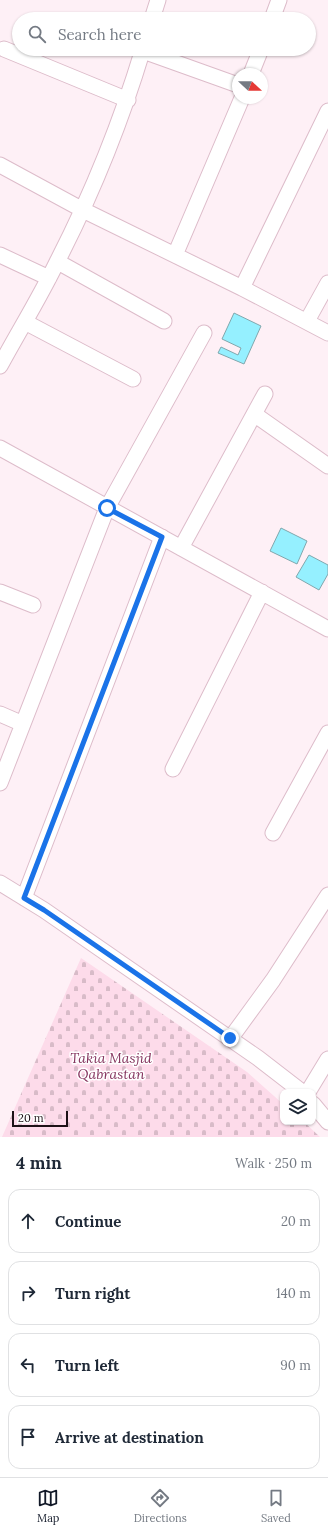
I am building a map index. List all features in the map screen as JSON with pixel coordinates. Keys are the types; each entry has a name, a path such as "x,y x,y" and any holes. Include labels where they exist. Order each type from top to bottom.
{"street":[{"path":"154,12 158,0"},
{"path":"274,12 278,0"},
{"path":"4,49 12,52"},
{"path":"21,56 128,100"},
{"path":"0,366 4,349 25,322 58,262 83,210 128,100 141,56"},
{"path":"159,56 232,83"},
{"path":"254,68 258,56"},
{"path":"175,255 239,104"},
{"path":"242,288 328,111"},
{"path":"0,165 83,210 242,288 328,333"},
{"path":"0,255 49,278"},
{"path":"58,262 164,321"},
{"path":"307,321 328,283"},
{"path":"25,322 133,379"},
{"path":"0,783 107,508 204,333"},
{"path":"181,548 265,394"},
{"path":"254,414 328,466"},
{"path":"0,448 328,629"},
{"path":"24,898 162,537"},
{"path":"0,592 33,605"},
{"path":"174,769 262,592"},
{"path":"0,714 23,724"},
{"path":"273,833 328,733"},
{"path":"0,883 44,910 230,1038 298,1089"},
{"path":"230,1038 273,980 328,895"},
{"path":"310,1089 328,1059"},
{"path":"316,1108 328,1122"}],"green space":[{"name":"Takia Masjid Qabrastan","path":"81,958 247,1072 280,1101 280,1125 307,1125 320,1137 2,1137"}],"building":[{"path":"234,313 261,326 244,364 218,353 221,347 238,355 241,348 222,339"},
{"path":"281,528 307,541 297,564 270,551"},
{"path":"309,555 328,565 328,574 319,590 296,577"}],"route":[{"path":"107,508 162,537 24,898 44,910 230,1038"}]}
